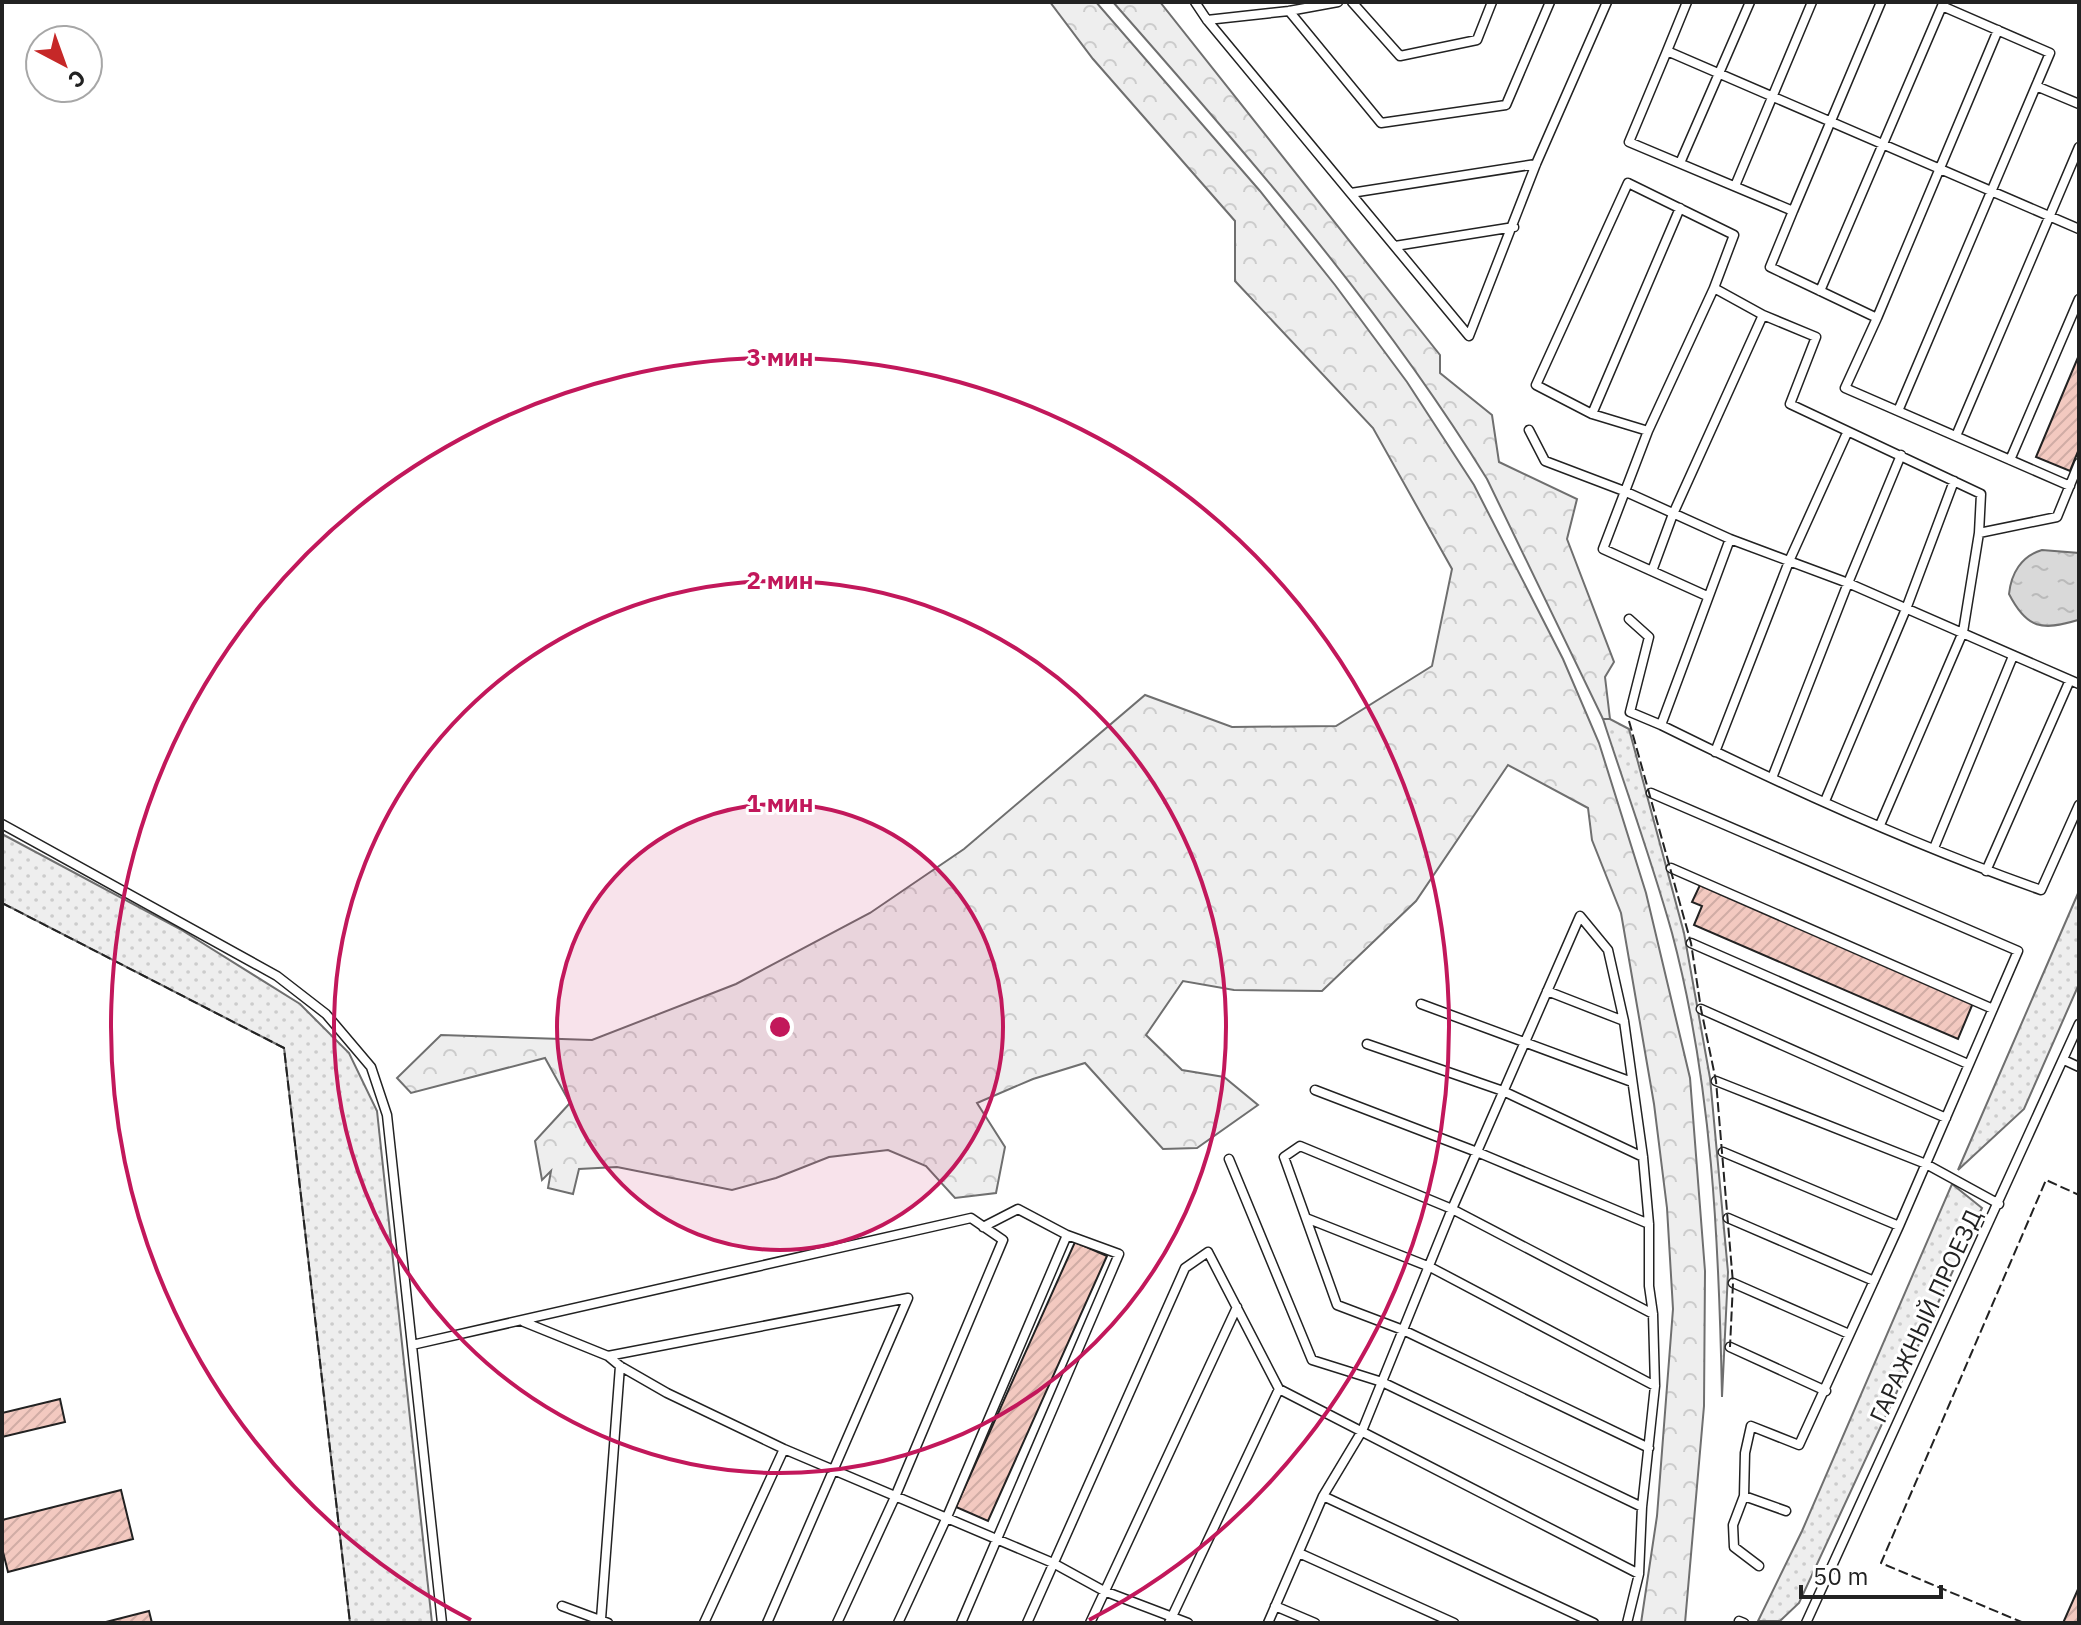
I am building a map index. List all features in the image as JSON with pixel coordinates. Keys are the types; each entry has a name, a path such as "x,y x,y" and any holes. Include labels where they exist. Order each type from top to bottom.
{"lane":[{"path":"1195,2 1469,336 1536,164 1607,2"},
{"path":"1207,20 1338,2"},
{"path":"1352,2 1400,56 1477,40 1492,2"},
{"path":"1289,11 1381,123 1506,105 1550,2"},
{"path":"1687,2 1629,142 1793,211"},
{"path":"1680,163 1750,2"},
{"path":"1735,186 1812,2"},
{"path":"1877,318 1770,267 1881,2"},
{"path":"1820,291 1943,4 2050,53 1898,411"},
{"path":"1998,30 1845,388 2070,486"},
{"path":"1667,51 2079,229"},
{"path":"2036,86 2079,104"},
{"path":"1956,436 2079,147"},
{"path":"1351,193 1536,164"},
{"path":"1648,431 1592,414 1536,385 1628,183 1734,235 1714,288 1648,431 1603,549 1707,596"},
{"path":"1592,414 1680,208"},
{"path":"1395,246 1514,227"},
{"path":"1714,288 1763,315 1816,337 1790,404 1981,494 1979,533 1963,632 1880,825"},
{"path":"2010,460 2079,299"},
{"path":"1652,571 1673,514 1763,315"},
{"path":"1529,430 1545,461 1624,491 1730,539 1848,583 2079,684"},
{"path":"1715,752 1790,559 1847,433"},
{"path":"1772,778 1901,455"},
{"path":"1979,533 2057,517 2079,463"},
{"path":"1825,801 1906,609 1954,481"},
{"path":"1661,725 1730,539"},
{"path":"1629,619 1649,637 1630,712 1986,871 2041,890 2079,805"},
{"path":"1934,848 2013,656"},
{"path":"1986,871 2070,680"},
{"path":"1651,793 2018,951 1826,1391 1799,1445 1751,1426 1745,1453 1744,1496 1733,1525 1734,1547 1759,1566"},
{"path":"2,824 277,976 326,1014 371,1067 387,1115 442,1623"},
{"path":"1671,868 1993,1009"},
{"path":"1268,1623 1323,1496 1362,1431 1452,1209 1580,916 1608,950 1624,1021 1649,1224 1655,1386 1642,1507 1639,1574 1627,1623"},
{"path":"1691,943 1968,1064"},
{"path":"1547,991 1624,1021"},
{"path":"1421,1004 1632,1082"},
{"path":"1701,1009 1946,1118"},
{"name":"ГАРАЖНЫЙ ПРОЕЗД","path":"1806,1623 2079,1024"},
{"path":"1367,1044 1503,1091 1643,1157"},
{"path":"2064,1060 2079,1067"},
{"path":"1716,1081 1926,1164 1999,1204"},
{"path":"1315,1090 1477,1152 1649,1224"},
{"path":"1649,1448 1403,1330 1337,1305 1284,1157 1300,1146 1452,1209 1653,1314"},
{"path":"1723,1152 1899,1226"},
{"path":"1229,1159 1312,1360 1382,1382 1642,1507"},
{"path":"961,1623 1119,1254 1067,1235 1018,1209 983,1227"},
{"path":"412,1345 971,1218 1003,1240 895,1497 837,1623"},
{"path":"1306,1218 1430,1267 1655,1386"},
{"path":"1728,1218 1874,1281"},
{"path":"898,1623 947,1517 1067,1235"},
{"path":"1027,1623 1185,1268 1208,1252 1279,1389 1639,1574"},
{"path":"1733,1283 1849,1334"},
{"path":"608,1356 908,1298 767,1623"},
{"path":"1090,1623 1237,1307"},
{"path":"522,1321 608,1356 667,1393 784,1449 1053,1563 1104,1591 1170,1619 1188,1623"},
{"path":"1730,1347 1826,1391"},
{"path":"562,1606 603,1621 620,1366"},
{"path":"1170,1619 1279,1389"},
{"path":"704,1623 784,1449"},
{"path":"1323,1496 1594,1623"},
{"path":"1744,1496 1786,1511"},
{"path":"1299,1553 1454,1623"},
{"path":"1275,1606 1315,1623"}],"green space":[{"path":"1050,2 1096,2 1260,191 1407,382 1474,485 1563,659 1599,743 1646,893 1690,1078 1705,1271 1704,1406 1685,1623 1641,1623 1657,1516 1673,1309 1667,1208 1654,1104 1621,913 1592,840 1588,808 1508,765 1416,901 1322,991 1234,990 1183,981 1146,1035 1182,1070 1224,1077 1258,1105 1197,1148 1163,1149 1085,1063 1033,1079 977,1103 1005,1147 996,1193 955,1198 926,1166 888,1150 829,1157 776,1178 732,1190 617,1167 579,1169 573,1194 548,1188 551,1171 542,1180 535,1141 570,1103 545,1058 411,1093 397,1078 441,1035 592,1040 736,984 870,913 964,849 1145,695 1232,727 1336,726 1432,666 1452,569 1373,428 1235,281 1235,221 1093,59"},
{"path":"1113,2 1160,2 1440,355 1440,373 1492,415 1499,462 1577,499 1567,539 1614,662 1605,677 1610,719 1603,719 1487,479 1446,415 1403,353 1310,233"},
{"path":"1603,719 1610,719 1629,729 1684,933 1710,1078 1728,1272 1722,1397 1719,1281 1711,1164 1705,1105 1686,990 1672,933"},
{"path":"2,834 180,929 300,1004 349,1053 377,1111 432,1623 350,1623 284,1048 2,903"},
{"path":"2079,891 2079,984 2024,1109 1958,1170"},
{"path":"1952,1184 1982,1208 1799,1603 1780,1621 1758,1621 1802,1531"}],"water":[{"path":"2042,550 2079,553 2078,620 2055,626 2029,621 2009,594 2018,567"}],"building":[{"path":"2079,355 2079,449 2070,471 2036,457"},
{"path":"1700,885 1973,1003 1958,1039 1694,925 1702,906 1692,902"},
{"path":"1075,1242 1107,1256 988,1521 956,1507"},
{"path":"60,1399 65,1422 2,1437 2,1413"},
{"path":"121,1490 133,1539 8,1572 2,1548 2,1520"},
{"path":"2079,1587 2079,1623 2063,1623"},
{"path":"149,1611 152,1623 102,1623"}],"fence":[{"path":"1629,721 1691,943 1716,1081 1733,1283 1730,1347"},
{"path":"2,903 284,1048 350,1623"},
{"path":"2024,1623 1881,1563 2046,1180 2079,1195"}]}
